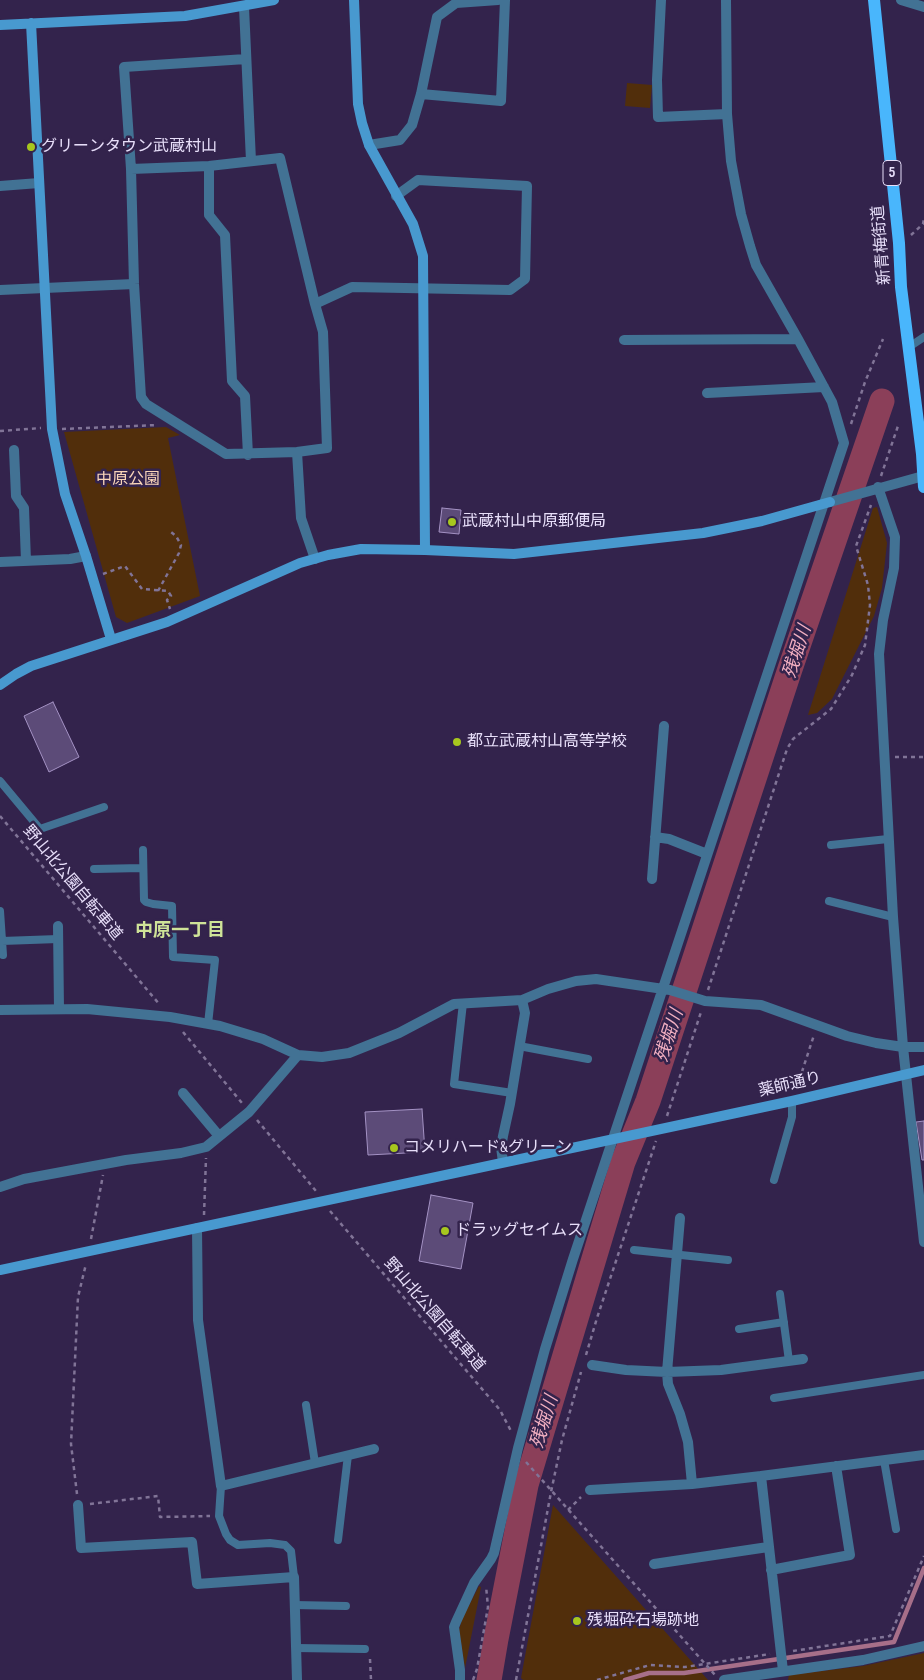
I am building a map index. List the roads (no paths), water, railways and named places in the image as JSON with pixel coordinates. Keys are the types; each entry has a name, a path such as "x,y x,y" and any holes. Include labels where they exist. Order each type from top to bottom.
{"main road":[{"name":"新青梅街道","path":"874,0 899,242 901,287 910,347 924,479"}],"street":[{"path":"354,0 358,104 369,145 413,224 424,256 425,550"},
{"path":"369,145 400,140 412,125 421,94 437,17 456,3 498,0"},
{"path":"421,94 501,101 505,0"},
{"path":"661,0 657,80 658,117 727,114"},
{"path":"460,1680 454,1626 474,1583 494,1553 518,1448 545,1349 666,990 707,854 827,503 844,443 832,402 756,265 741,214 732,161 727,114 726,0"},
{"path":"901,0 924,6"},
{"path":"0,25 185,16 244,7 268,1"},
{"path":"244,7 251,161"},
{"path":"30,23 52,429 65,494 111,639"},
{"path":"131,169 209,166 280,158 314,304 323,332 327,448 248,455 226,454 164,416 143,401 141,397 134,284 131,169 124,67 246,59"},
{"path":"209,166 209,215 225,235 232,381 245,396 248,455"},
{"path":"314,304 352,288 510,290 525,279 527,186 418,180 396,196"},
{"path":"0,186 39,183"},
{"path":"0,290 134,284"},
{"path":"624,340 798,339"},
{"path":"707,393 824,387"},
{"path":"14,450 16,496 24,508 26,561"},
{"path":"297,452 301,518 315,559"},
{"path":"0,685 31,666 167,622 315,559 361,550 425,550 514,554 703,533 762,521 876,488 924,479"},
{"path":"876,488 895,537 894,568 883,620 879,654 893,917 903,1047 924,1242"},
{"path":"0,562 70,560 86,556"},
{"path":"652,879 664,726"},
{"path":"655,837 669,839 707,854"},
{"path":"58,926 59,1009"},
{"path":"0,1010 87,1009 141,1013 208,1024 263,1039 298,1055 322,1057 350,1052 410,1028 448,1007 463,1003 522,1000 548,989 576,981 596,979 762,1005 847,1036 876,1044 924,1047"},
{"path":"503,1162 501,1147 525,1013 522,1000"},
{"path":"0,1187 24,1179 105,1164 181,1153 206,1147 249,1112 298,1055"},
{"name":"薬師通り","path":"0,1270 616,1138 658,1133 924,1070"},
{"path":"183,1093 219,1136"},
{"path":"680,1218 667,1372 668,1384 680,1414 688,1442 692,1484"},
{"path":"201,1227 198,1320 221,1486 374,1449"},
{"path":"587,1364 626,1370 667,1372 721,1370 803,1359"},
{"path":"590,1490 692,1484 924,1455"},
{"path":"771,1570 850,1555 836,1466"},
{"path":"761,1476 783,1671"},
{"path":"78,1506 81,1548 192,1542 197,1584 294,1577 297,1680"},
{"path":"654,1564 768,1547"},
{"path":"724,1680 863,1660 924,1646"}],"lane":[{"path":"910,347 924,337"},
{"path":"0,781 40,829 104,806"},
{"path":"831,845 888,840"},
{"path":"143,850 144,900 153,904 172,906 173,957 215,960 208,1024"},
{"path":"94,869 142,868"},
{"path":"829,901 893,917"},
{"path":"0,911 3,955"},
{"path":"2,941 58,939"},
{"path":"463,1003 454,1084 512,1093"},
{"path":"519,1046 588,1059"},
{"path":"774,1180 792,1117 792,1101"},
{"path":"634,1250 728,1260"},
{"path":"780,1294 790,1361"},
{"path":"739,1329 784,1322"},
{"path":"774,1398 924,1376"},
{"path":"306,1405 315,1463"},
{"path":"338,1540 348,1455"},
{"path":"884,1460 896,1530"},
{"path":"221,1486 219,1516 230,1540 238,1544 270,1543 285,1545 291,1551 294,1577"},
{"path":"294,1605 346,1606"},
{"path":"296,1648 365,1649"}],"waterway":[{"name":"残堀川","path":"489,1680 526,1485 623,1162 648,1101 790,669 882,401"},
{"path":"625,1680 649,1673 684,1673 894,1642 924,1568"}],"place":[{"name":"グリーンタウン武蔵村山","path":"31,147"},
{"name":"武蔵村山中原郵便局","path":"452,522"},
{"name":"都立武蔵村山高等学校","path":"457,742"},
{"name":"コメリハード&グリーン","path":"394,1148"},
{"name":"ドラッグセイムス","path":"445,1231"},
{"name":"残堀砕石場跡地","path":"577,1621"}],"district":[{"name":"中原一丁目","path":"180,931"}],"park label":[{"name":"中原公園","path":"128,480"}]}
